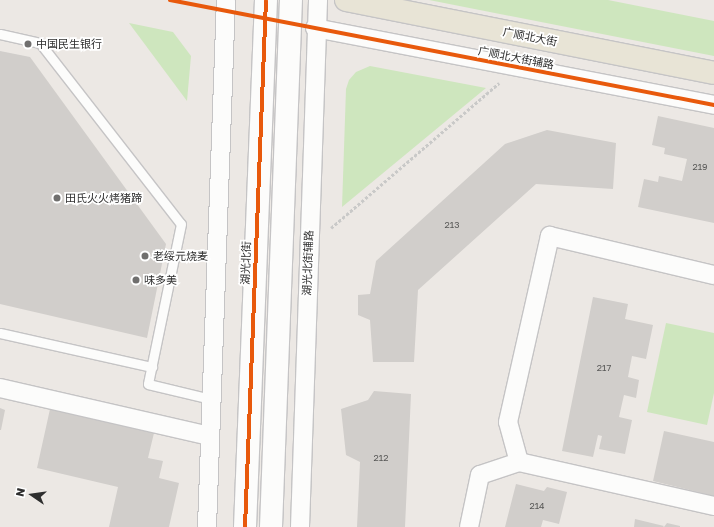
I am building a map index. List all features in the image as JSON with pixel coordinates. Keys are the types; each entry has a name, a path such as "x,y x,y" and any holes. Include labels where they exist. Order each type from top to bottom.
{"main road":[{"name":"广顺北大街","path":"346,0 714,73"},
{"path":"411,0 436,18"}],"street":[{"path":"207,527 226,0"},
{"name":"湖光北街","path":"245,527 266,0"},
{"path":"271,527 291,0"},
{"name":"湖光北街辅路","path":"300,527 315,28 318,0"},
{"name":"广顺北大街辅路","path":"315,28 714,105"},
{"path":"519,462 508,422 550,236 714,275"},
{"path":"0,388 210,436"},
{"path":"469,527 480,475 519,462 714,506"}],"lane":[{"path":"0,34 40,43 181,224 148,384 211,399"},
{"path":"0,333 152,367"}],"path":[{"path":"331,228 500,82"}],"green space":[{"path":"429,0 608,0 714,21 714,56"},
{"path":"129,23 173,32 191,56 187,101"},
{"path":"370,66 486,88 342,207 346,89 349,80 356,72"},
{"path":"666,323 714,333 714,393 707,425 647,412"}],"building":[{"path":"0,51 30,57 166,244 147,338 0,304"},
{"path":"658,116 714,128 714,223 638,207 644,179 658,182 659,176 682,181 687,159 664,154 665,148 652,145"},
{"path":"547,130 616,143 613,189 536,184 418,290 414,362 373,362 370,320 358,315 358,295 370,294 376,261 505,144"},
{"path":"593,297 628,304 625,319 653,325 646,359 632,356 628,377 639,380 636,398 624,395 619,417 632,420 625,454 599,449 602,436 598,435 593,457 562,451"},
{"path":"374,391 411,394 405,527 357,527 360,462 346,455 341,409 368,400"},
{"path":"0,408 5,410 1,430 0,430"},
{"path":"50,409 154,433 148,458 163,461 159,478 179,483 169,527 109,527 118,487 37,468"},
{"path":"664,431 714,442 714,496 653,481"},
{"path":"516,484 544,491 547,487 567,492 559,524 543,520 541,527 505,527"},
{"path":"635,519 664,526 634,527"},
{"path":"667,523 680,526 680,527 664,527"}],"cycle path":[{"path":"170,0 714,105"},
{"path":"245,527 266,0"}],"place":[{"name":"中国民生银行","path":"28,44"},
{"name":"田氏火火烤猪蹄","path":"57,198"},
{"name":"老绥元烧麦","path":"145,256"},
{"name":"味多美","path":"136,280"}]}
